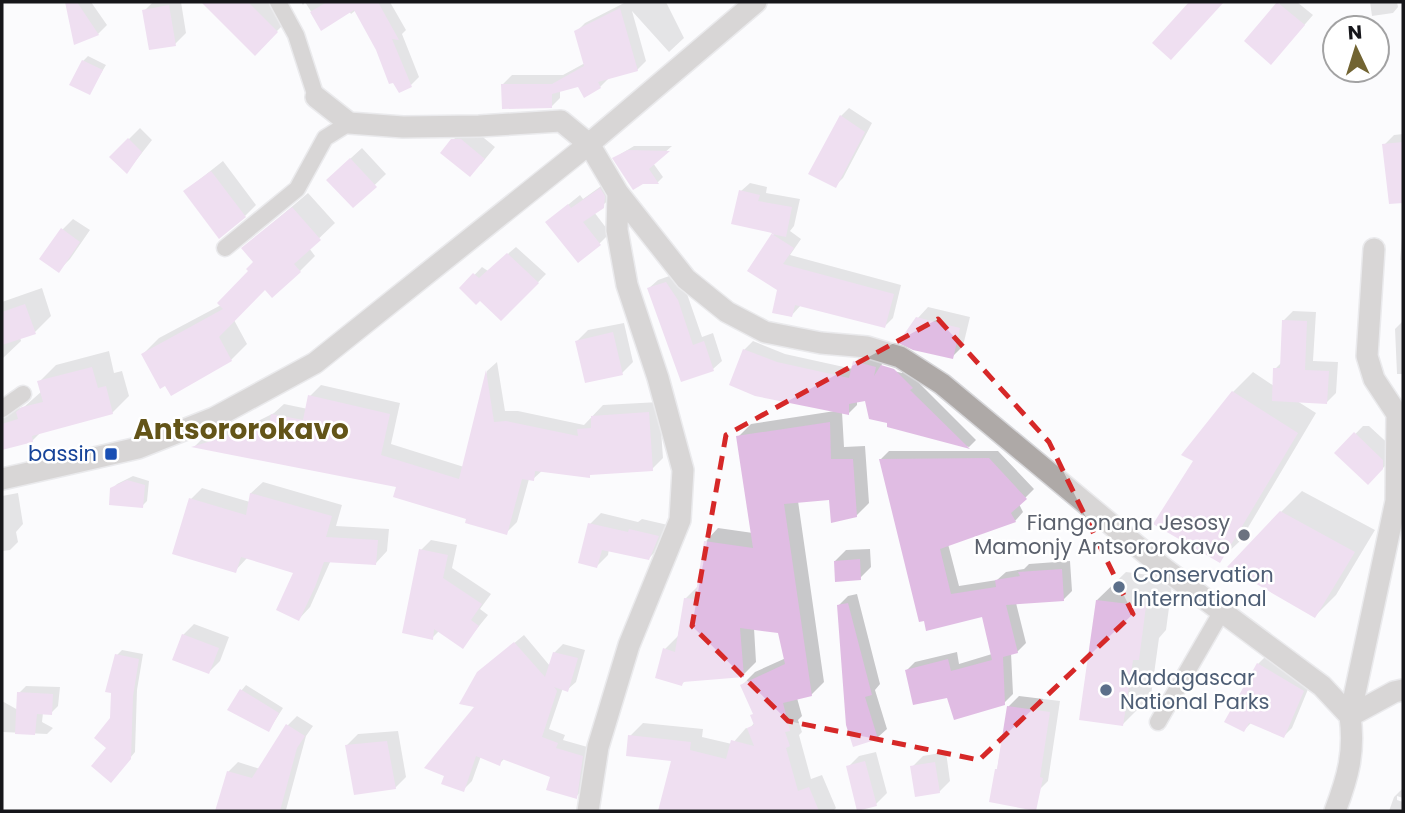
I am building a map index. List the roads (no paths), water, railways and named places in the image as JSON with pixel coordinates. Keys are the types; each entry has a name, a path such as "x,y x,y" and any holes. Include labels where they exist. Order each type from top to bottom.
{"street":[{"path":"2,479 138,448 214,418 315,363 589,144 756,2"},
{"path":"316,97 349,123 403,127 561,121 589,144 618,193 686,279 727,312 765,332 821,344 867,347 900,357 942,384 1166,570 1322,686 1350,716"},
{"path":"588,811 598,747 629,645 680,520 683,470 658,378 627,285 617,230 618,193"},
{"path":"1335,811 1348,777 1353,740 1350,716 1400,501 1400,413 1374,379 1367,356 1374,249"},
{"path":"1350,716 1394,692 1403,690"}],"lane":[{"path":"278,2 296,35 316,97"},
{"path":"225,248 297,189 325,138 349,123"},
{"path":"2,409 23,394"},
{"path":"1157,722 1222,611"}],"place":[{"name":"bassin","path":"111,454"},
{"name":"Fiangonana Jesosy Mamonjy Antsororokavo","path":"1244,535"},
{"name":"Conservation International","path":"1119,587"},
{"name":"Madagascar National Parks","path":"1106,690"}],"district":[{"name":"Antsororokavo","path":"241,429"}]}
